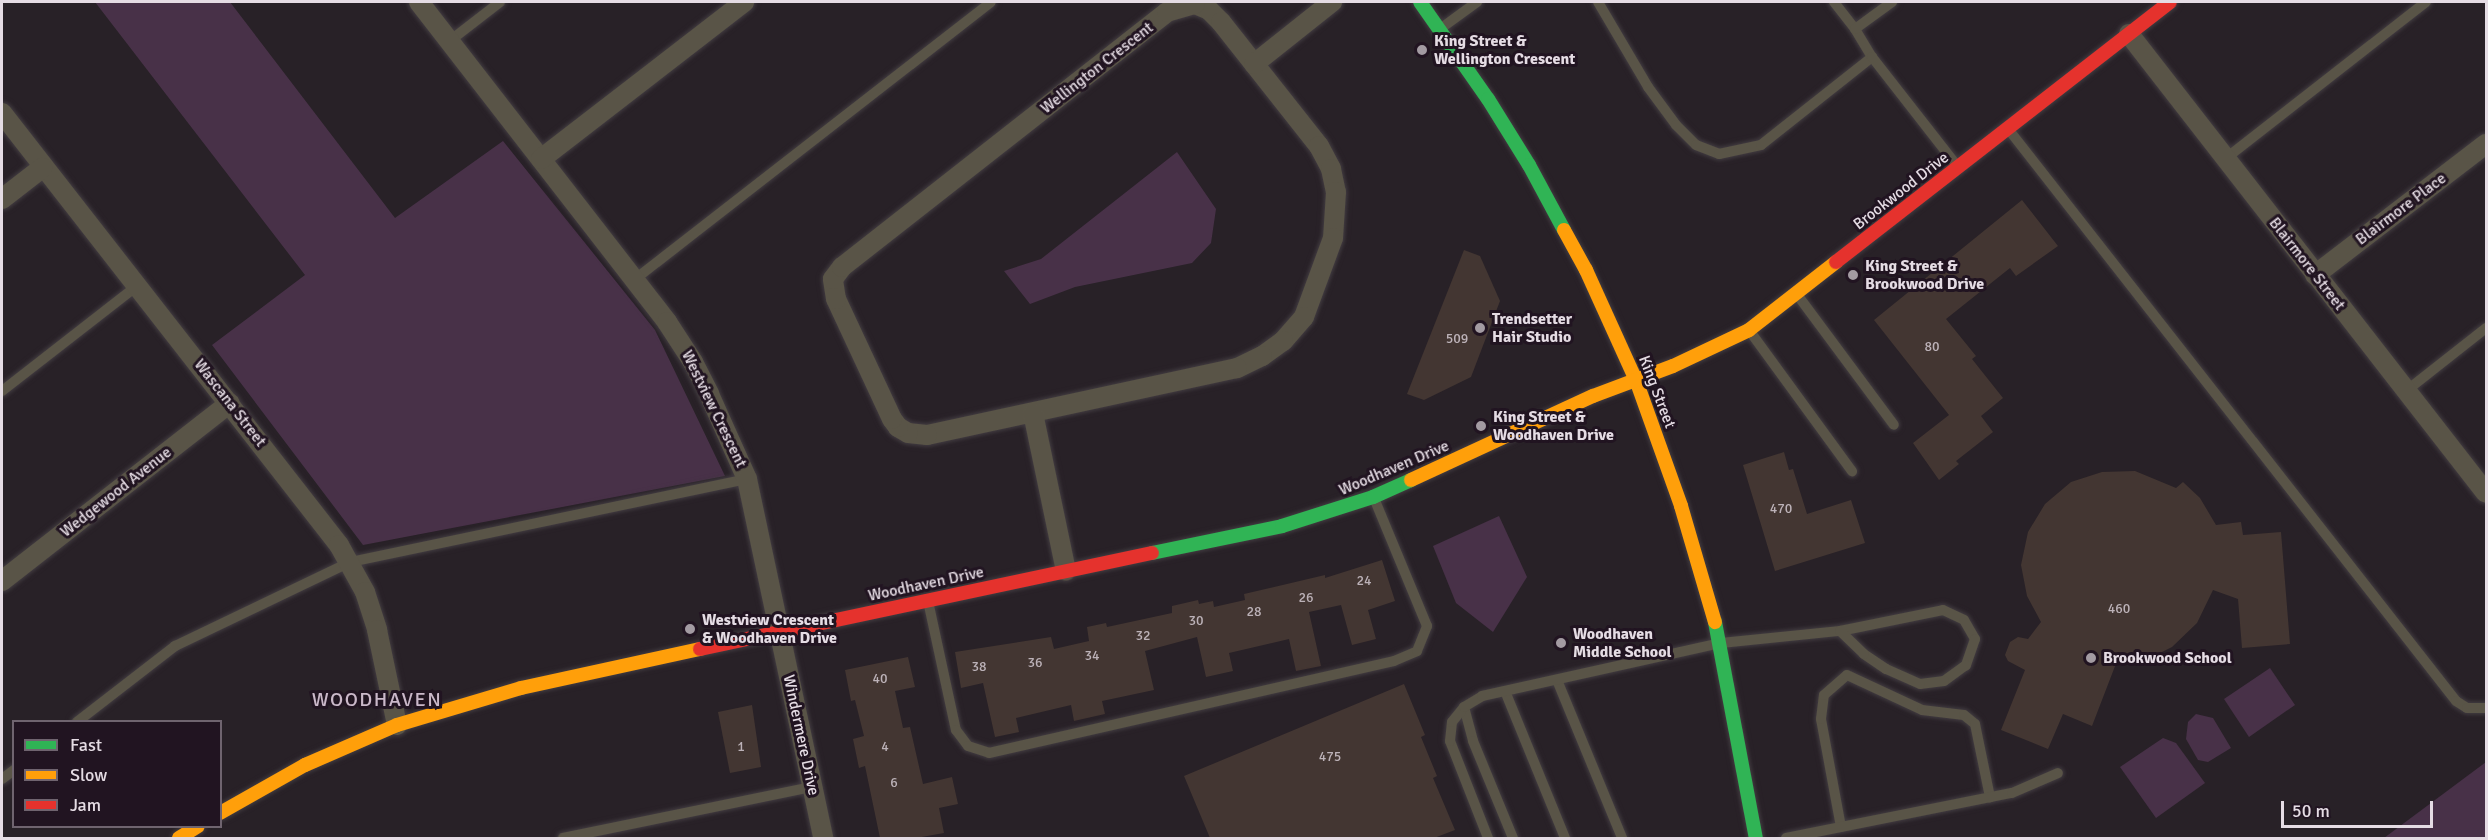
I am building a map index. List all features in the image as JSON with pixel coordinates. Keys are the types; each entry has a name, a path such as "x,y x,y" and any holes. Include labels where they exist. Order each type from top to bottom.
{"street":[{"name":"Westview Crescent","path":"419,2 451,40 634,280 693,362 747,479 780,632"},
{"path":"541,159 744,2"},
{"path":"1254,64 1332,2"},
{"name":"King Street","path":"1420,2 1488,99 1529,165 1586,270 1636,380 1681,506 1721,643 1756,838"},
{"name":"Brookwood Drive","path":"1636,380 1709,350 1749,330 2170,2"},
{"name":"Wellington Crescent","path":"1196,4 1209,10 1254,64 1319,146 1331,170 1336,192 1333,238 1304,317 1283,341 1262,356 1237,368 1033,413 927,435 908,433 898,427 892,419 836,299 833,279 842,267 1177,7 1196,4"},
{"name":"Blairmore Street","path":"2129,34 2487,494"},
{"name":"Wascana Street","path":"2,113 42,168 138,285 230,403 350,562 365,592 377,630 397,725"},
{"name":"Blairmore Place","path":"2315,275 2487,144"},
{"path":"2,200 42,168"},
{"name":"Woodhaven Drive","path":"222,812 305,765 397,725 521,688 1282,526 1373,497 1593,396 1636,380"},
{"name":"Wedgewood Avenue","path":"2,581 230,403"},
{"path":"1033,413 1066,571"},
{"name":"Windermere Drive","path":"780,632 823,838"},
{"path":"179,838 195,828"}],"lane":[{"path":"451,40 500,2"},
{"path":"634,280 991,2"},
{"path":"1440,29 1477,2"},
{"path":"1598,2 1648,87 1676,125 1696,145 1719,154 1761,145 1872,57"},
{"path":"1834,2 1856,29 1872,57 1958,167"},
{"path":"1856,29 1892,2"},
{"path":"2225,159 2426,2"},
{"path":"2008,129 2456,701 2467,708 2487,708"},
{"path":"2,391 138,285"},
{"path":"1796,293 1894,425"},
{"path":"2406,392 2487,328"},
{"path":"1749,330 1852,471"},
{"path":"79,720 175,646 350,562 747,479"},
{"path":"927,601 956,730 968,746 989,753 1394,661 1417,651 1427,626 1373,497"},
{"path":"1488,838 1450,741 1452,722 1464,707 1482,696 1721,643 1840,631 1942,610 1964,620 1975,639 1966,665 1944,681 1920,684 1886,669 1864,654 1840,631"},
{"path":"1841,827 1821,719 1824,695 1847,675 1922,710 1964,715 1970,719 1975,724 1990,797"},
{"path":"1557,680 1622,838"},
{"path":"1505,691 1565,838"},
{"path":"1464,707 1473,741 1513,838"},
{"path":"1786,838 2012,793 2058,773"},
{"path":"563,838 811,787"}],"shaded area":[{"path":"95,2 230,2 395,218 503,141 655,330 725,476 363,545 212,345 305,275"},
{"path":"1177,152 1216,209 1211,243 1192,263 1075,287 1030,304 1004,271 1041,259"},
{"path":"1499,516 1527,577 1493,632 1456,603 1433,546"},
{"path":"2270,668 2295,705 2249,737 2224,699"},
{"path":"2196,714 2213,718 2231,748 2208,762 2198,760 2186,739 2188,722"},
{"path":"2163,738 2176,743 2205,783 2156,818 2120,767"},
{"path":"2486,762 2486,838 2384,838"}],"building":[{"path":"2022,200 2058,246 2016,276 2010,268 1946,319 1976,356 1972,359 2003,398 1981,416 1993,432 1956,461 1959,464 1939,480 1913,443 1949,415 1874,320"},
{"path":"1464,250 1480,256 1500,301 1471,377 1424,400 1407,394"},
{"path":"1784,452 1789,470 1793,469 1807,514 1851,500 1865,543 1775,571 1743,465"},
{"path":"2135,471 2176,488 2183,482 2200,498 2216,525 2241,522 2243,535 2281,532 2290,644 2242,648 2238,599 2213,590 2197,623 2172,647 2148,659 2117,661 2092,726 2063,714 2048,749 2001,730 2025,670 2008,661 2005,655 2010,642 2018,637 2028,639 2041,622 2027,596 2021,565 2028,532 2045,504 2071,482 2102,472"},
{"path":"1382,560 1395,601 1368,610 1376,639 1352,645 1341,605 1309,612 1321,666 1296,671 1289,639 1229,653 1233,671 1206,677 1197,637 1145,651 1154,690 1102,701 1105,714 1074,721 1071,705 1016,718 1019,732 995,737 983,683 961,688 955,652 1051,637 1054,649 1089,641 1087,627 1106,623 1107,627 1172,613 1172,606 1198,600 1199,604 1213,601 1214,607 1245,600 1244,594 1325,575 1325,578"},
{"path":"908,657 915,687 895,691 903,728 910,727 923,784 952,777 958,804 939,808 944,833 916,838 880,838 865,766 859,768 853,739 864,736 855,700 851,701 845,670"},
{"path":"1404,684 1425,735 1421,737 1437,776 1433,778 1455,830 1434,838 1210,838 1184,776"},
{"path":"752,705 761,767 730,773 718,712"}],"traffic: fast":[{"path":"1420,2 1488,99 1529,165 1564,230"},
{"path":"1152,553 1282,526 1373,497 1411,480"},
{"path":"1715,622 1756,838"}],"traffic: slow":[{"path":"1564,230 1586,270 1636,380 1681,506 1715,622"},
{"path":"1411,480 1593,396 1673,366 1749,330 1836,262"},
{"path":"222,812 305,765 397,725 521,688 700,649"},
{"path":"179,838 195,828"}],"traffic: jam":[{"path":"1836,262 2170,2"},
{"path":"700,649 1152,553"}],"place":[{"name":"King Street & Wellington Crescent","path":"1422,50"},
{"name":"King Street & Brookwood Drive","path":"1853,275"},
{"name":"Trendsetter Hair Studio","path":"1480,328"},
{"name":"King Street & Woodhaven Drive","path":"1481,426"},
{"name":"Westview Crescent & Woodhaven Drive","path":"690,629"},
{"name":"Woodhaven Middle School","path":"1561,643"},
{"name":"Brookwood School","path":"2091,658"}],"district":[{"name":"WOODHAVEN","path":"377,699"}]}
